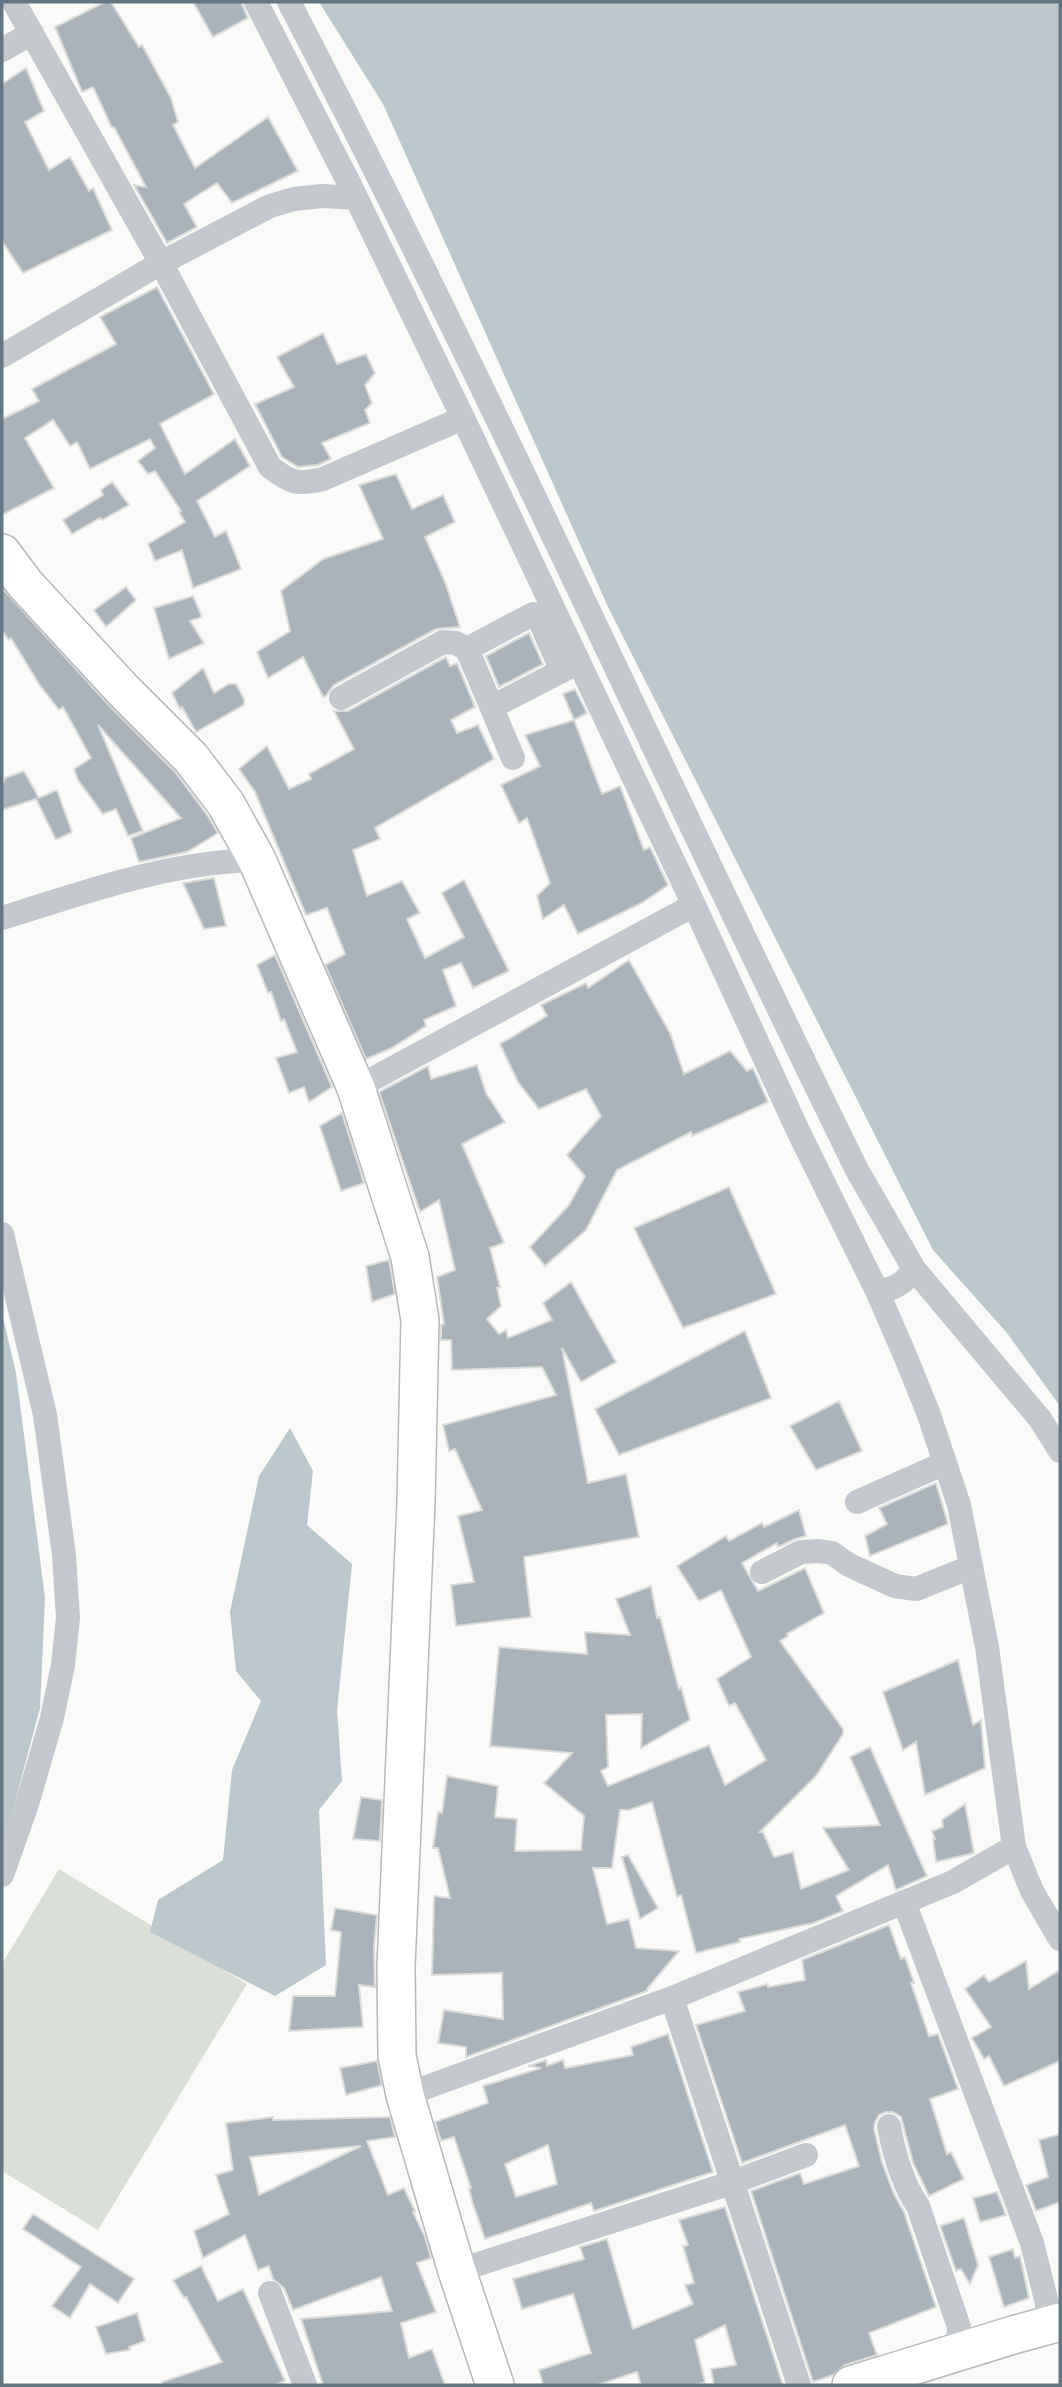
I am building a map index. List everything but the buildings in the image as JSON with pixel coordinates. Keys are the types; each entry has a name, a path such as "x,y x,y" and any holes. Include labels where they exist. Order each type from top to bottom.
{"highway":[{"path":"2,553 35,595 123,690 191,758 226,804 257,860 356,1088 410,1257 420,1320 416,1502 396,1966 397,2056 405,2095 457,2271 495,2385"},
{"path":"851,2385 1056,2323"}],"street":[{"path":"14,2 161,262 270,467 289,481 305,483 323,479 463,418"},
{"path":"256,2 356,198 463,418 548,618 694,905 800,1135 877,1291 928,1412 959,1505 987,1647 1014,1847 1032,1891 1060,1939"},
{"path":"289,2 349,116 471,364 857,1170 914,1269 1040,1419 1060,1451"},
{"path":"2,50 32,33"},
{"path":"2,356 161,262 270,206 294,199 322,196 356,198"},
{"path":"467,649 527,616 533,614 548,618"},
{"path":"341,698 443,642 456,643 467,649 513,758"},
{"path":"492,707 575,669 610,658"},
{"path":"2,918 142,874 226,861 257,860"},
{"path":"356,1088 694,905"},
{"path":"2,1234 45,1415 62,1533 68,1618 63,1664 52,1718 27,1804 2,1875"},
{"path":"877,1291 897,1287 914,1269"},
{"path":"857,1502 945,1463"},
{"path":"762,1572 801,1552 819,1551 832,1553 849,1565 895,1586 916,1589 971,1567"},
{"path":"405,2095 672,1997 962,1877 1014,1847"},
{"path":"904,1902 1032,2243 1056,2323"},
{"path":"672,1997 799,2385"},
{"path":"889,2126 893,2150 918,2206 959,2327 958,2352"},
{"path":"457,2271 731,2183 806,2155"},
{"path":"270,2293 305,2385"}],"shaded area":[{"path":"319,2 1060,2 1060,1406 1007,1333 933,1250 609,609 383,104"},
{"path":"2,1313 16,1373 45,1598 40,1708 2,1851"},
{"path":"290,1428 313,1471 307,1525 352,1564 337,1710 342,1781 319,1810 326,1965 275,1996 150,1932 158,1900 223,1860 232,1770 261,1701 236,1671 230,1612 259,1476"},
{"path":"59,1869 247,1984 98,2230 2,2171 2,1964"}]}
